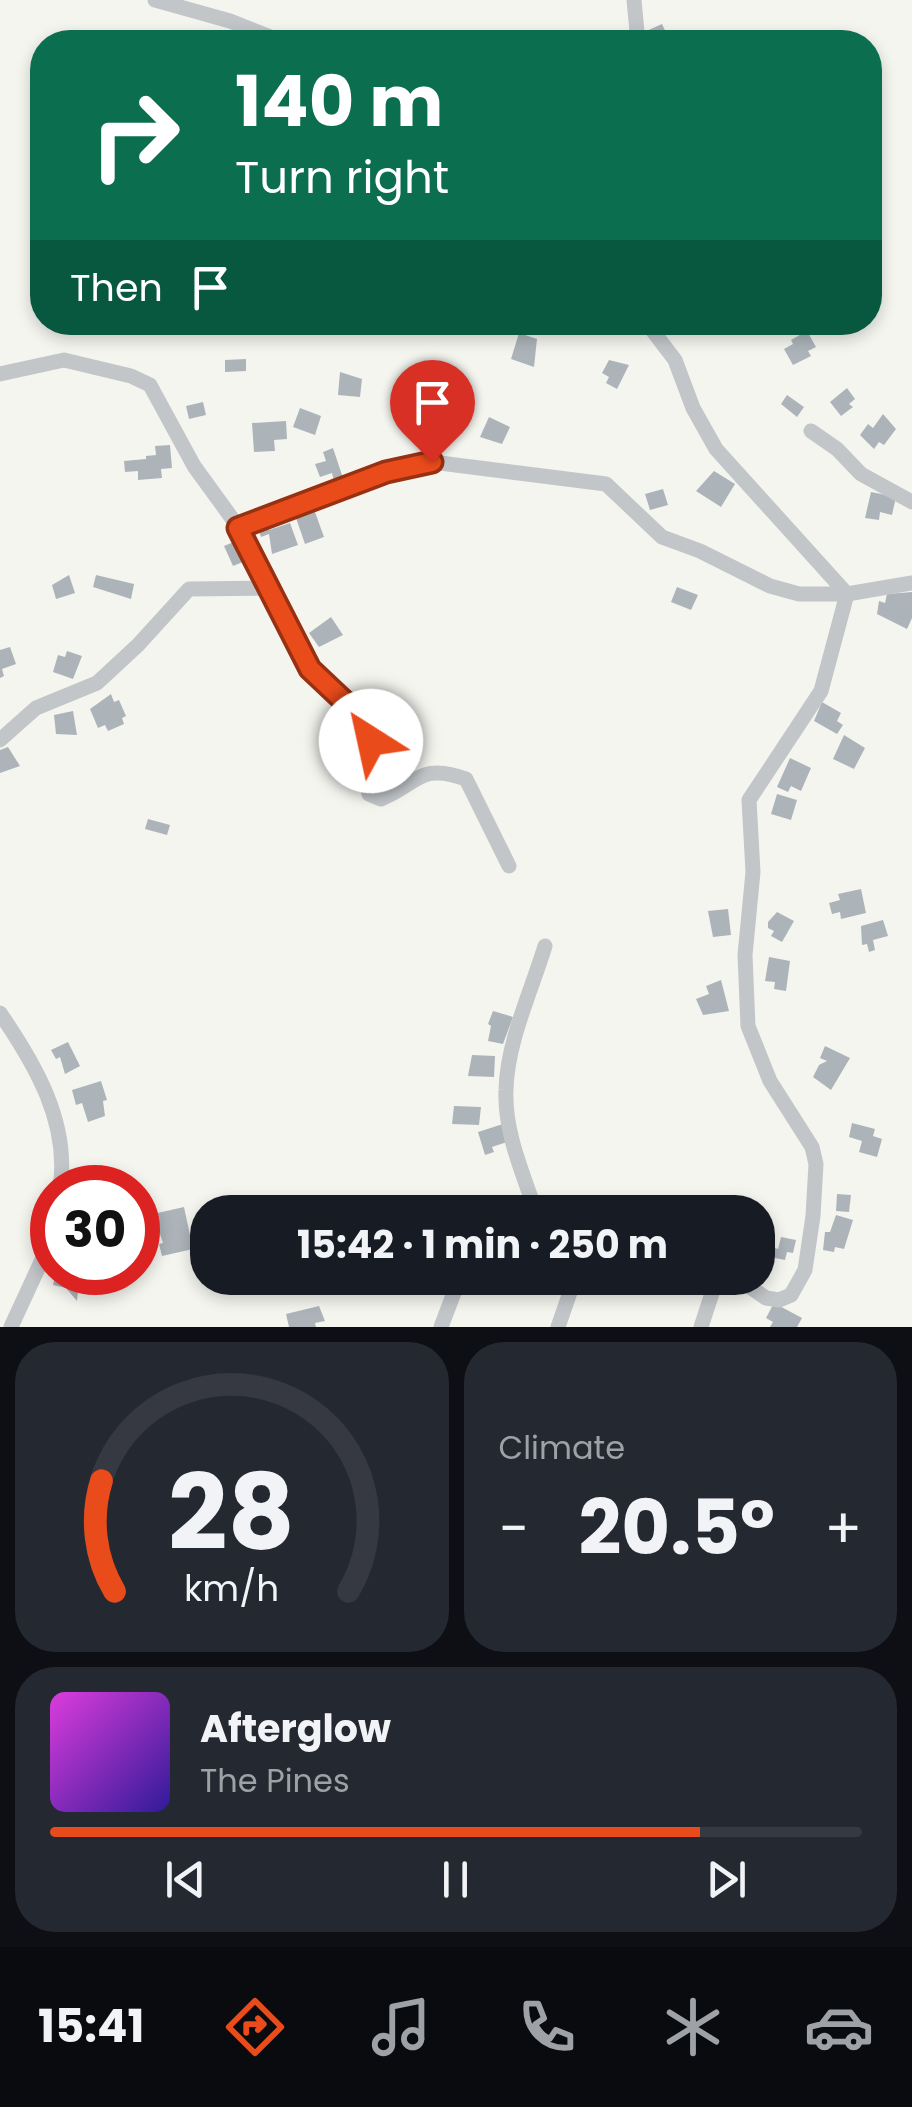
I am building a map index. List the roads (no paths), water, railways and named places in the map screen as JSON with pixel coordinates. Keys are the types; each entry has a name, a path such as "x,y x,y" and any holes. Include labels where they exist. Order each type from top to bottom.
{"street":[{"path":"154,0 253,30"},
{"path":"634,0 637,30"},
{"path":"656,335 675,360 716,449 847,594"},
{"path":"0,374 64,360 131,376 150,385 194,466 238,528 310,669 362,718 371,741 368,794 381,799 426,773 444,771 466,779 510,866"},
{"path":"810,431 838,450 861,474 912,502"},
{"path":"238,528 386,472 432,462 497,472 586,478 619,493 662,537 770,586 799,594 847,594 912,583"},
{"path":"0,740 36,708 97,683 189,589 266,588"},
{"path":"762,1295 779,1300 791,1295 805,1270 816,1164 812,1148 770,1081 748,1026 745,955 753,872 749,800 822,691 847,594"},
{"path":"530,1195 515,1152 506,1095 508,1065 545,946"},
{"path":"0,1014 34,1064 58,1128 59,1165"},
{"path":"11,1327 30,1286"},
{"path":"441,1327 453,1295"},
{"path":"558,1327 570,1295"},
{"path":"701,1327 711,1295"}]}
